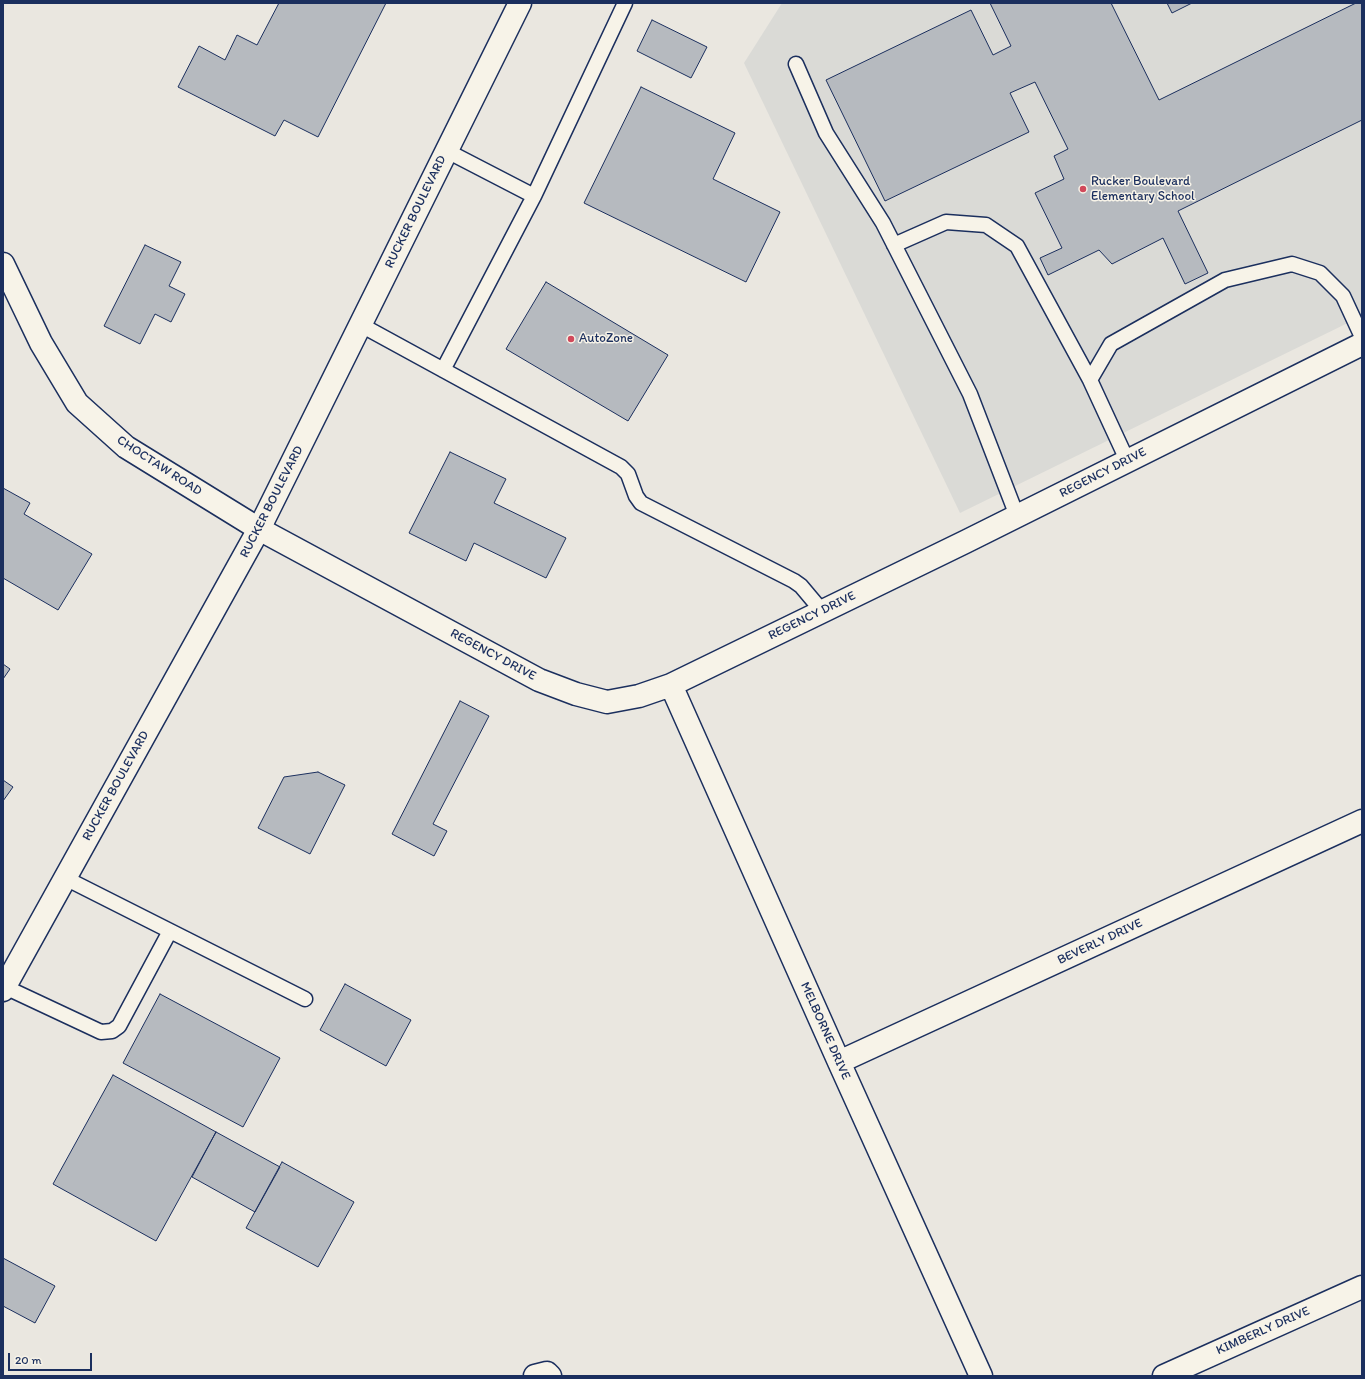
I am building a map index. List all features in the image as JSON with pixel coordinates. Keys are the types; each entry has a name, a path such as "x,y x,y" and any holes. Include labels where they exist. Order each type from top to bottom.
{"street":[{"name":"RUCKER BOULEVARD","path":"4,989 260,529 520,3"},
{"name":"CHOCTAW ROAD","path":"3,264 41,343 77,403 126,447 260,529"},
{"name":"REGENCY DRIVE","path":"260,529 539,680 576,694 607,702 639,696 671,684 1017,516 1362,344"},
{"name":"MELBORNE DRIVE","path":"671,684 839,1062 981,1376"},
{"name":"BEVERLY DRIVE","path":"839,1062 1362,821"},
{"name":"KIMBERLY DRIVE","path":"1164,1376 1362,1287"},
{"path":"535,1376 547,1373 550,1376"}],"lane":[{"path":"443,370 534,196 625,3"},
{"path":"796,64 826,133 883,222 970,394 1017,516"},
{"path":"447,151 534,196"},
{"path":"894,245 946,222 986,225 1017,246 1090,380 1127,460"},
{"path":"1090,380 1111,344 1225,280 1292,264 1320,273 1343,296 1362,337"},
{"path":"361,325 621,468 628,474 641,503 794,581 801,586 822,611"},
{"path":"65,878 304,999"},
{"path":"4,989 101,1032 112,1031 119,1026 170,931"}],"shaded area":[{"name":"Rucker Boulevard Elementary School","path":"782,3 1362,3 1362,316 960,513 744,63"}],"building":[{"path":"279,3 386,3 318,137 284,120 275,136 178,87 199,46 225,60 237,35 257,45"},
{"name":"Rucker Boulevard Elementary School","path":"990,3 1111,3 1159,100 1356,3 1362,3 1362,120 1178,211 1208,273 1185,284 1163,238 1112,264 1099,250 1048,275 1040,258 1062,248 1035,193 1064,179 1054,156 1068,149 1035,82 1010,93 1029,132 885,201 826,80 971,10 993,55 1011,46"},
{"path":"1167,3 1192,3 1172,13"},
{"path":"652,20 707,47 691,78 637,51"},
{"path":"641,87 735,133 713,179 780,212 746,282 584,203"},
{"path":"145,245 181,262 169,286 185,294 171,322 155,314 140,344 104,326"},
{"path":"546,282 668,355 628,421 506,349"},
{"path":"450,452 506,479 494,503 566,538 546,578 474,543 466,561 409,533"},
{"path":"3,488 30,503 24,514 92,554 58,610 3,578"},
{"path":"3,664 10,669 3,679"},
{"path":"460,701 489,716 433,824 447,831 434,856 392,834"},
{"path":"318,772 345,785 310,854 258,828 284,777"},
{"path":"3,780 13,787 3,801"},
{"path":"345,984 411,1020 386,1066 320,1030"},
{"path":"160,994 280,1058 243,1127 123,1063"},
{"path":"113,1075 216,1132 156,1241 53,1184"},
{"path":"216,1132 280,1167 255,1212 192,1177"},
{"path":"282,1162 354,1202 318,1267 246,1228"},
{"path":"3,1258 55,1286 35,1323 3,1306"}],"place":[{"name":"Rucker Boulevard Elementary School","path":"1083,189"},
{"name":"AutoZone","path":"571,339"}]}
